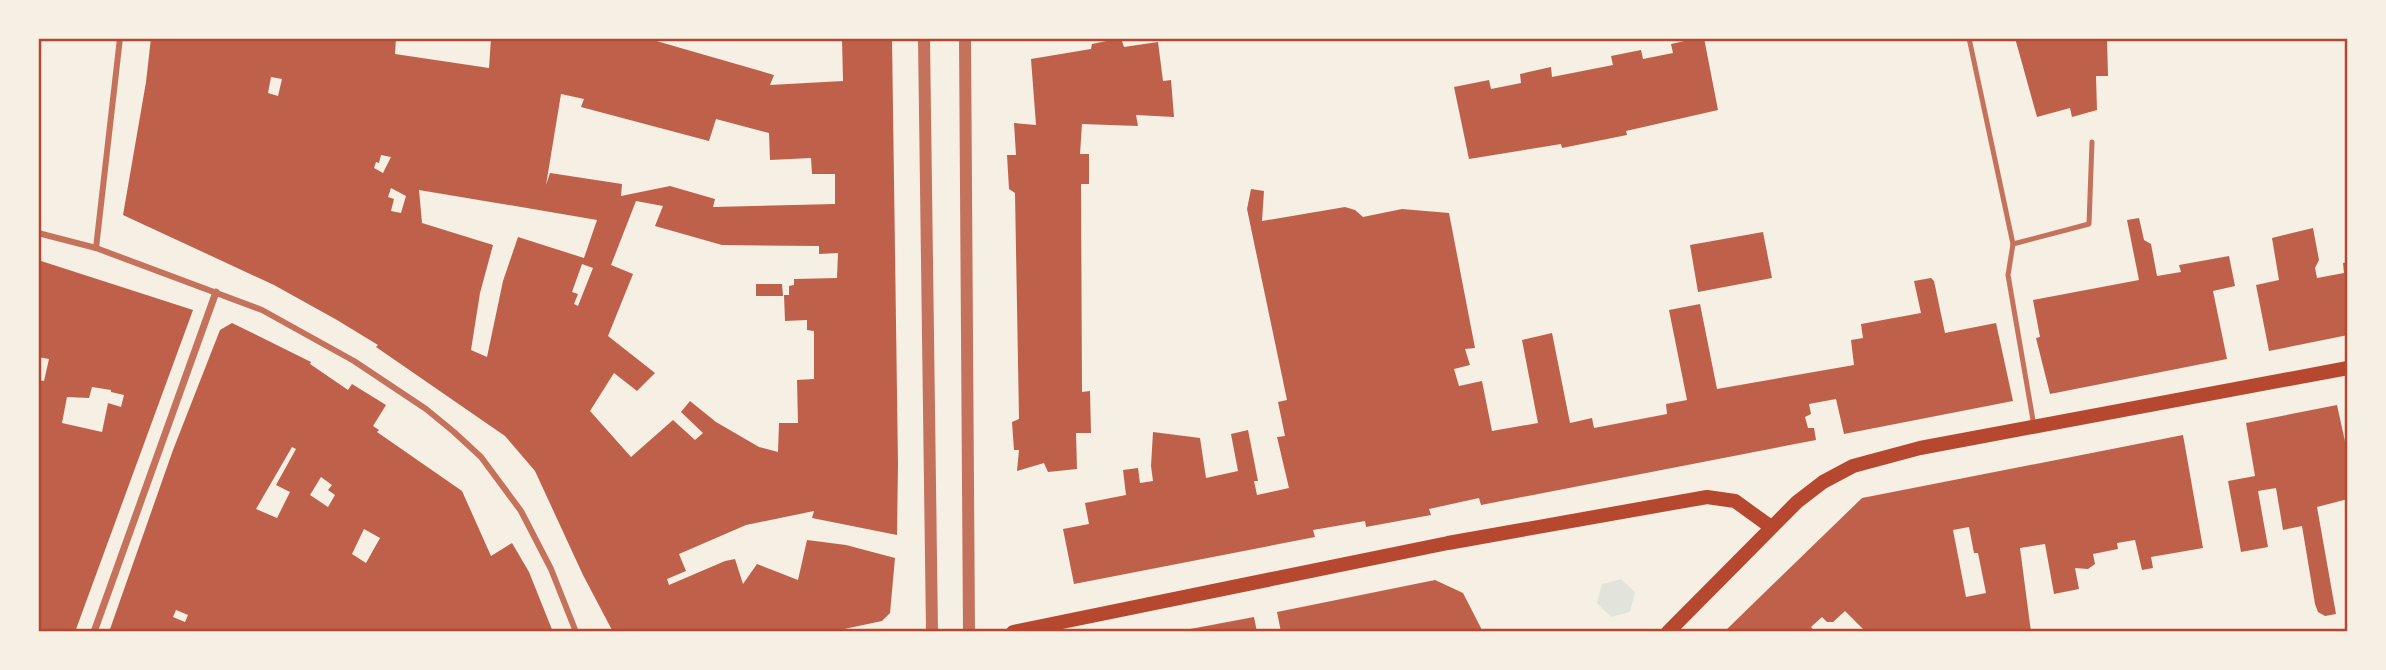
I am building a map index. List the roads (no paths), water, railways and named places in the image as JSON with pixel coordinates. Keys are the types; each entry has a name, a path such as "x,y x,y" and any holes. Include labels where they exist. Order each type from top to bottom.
{"main road":[{"path":"1668,632 1797,502 1844,469 1878,458 2034,426 2347,368"},
{"path":"1013,632 1448,543 1707,497 1735,501 1772,527"}],"street":[{"path":"96,248 120,38"},
{"path":"924,38 932,632"},
{"path":"964,38 969,632"},
{"path":"38,233 96,248 262,310 354,361 426,409 481,457 521,511 551,569 576,632"},
{"path":"94,632 215,292"}],"lane":[{"path":"1969,38 2013,244 2008,275 2034,426"},
{"path":"2013,244 2089,225 2092,142"}]}
